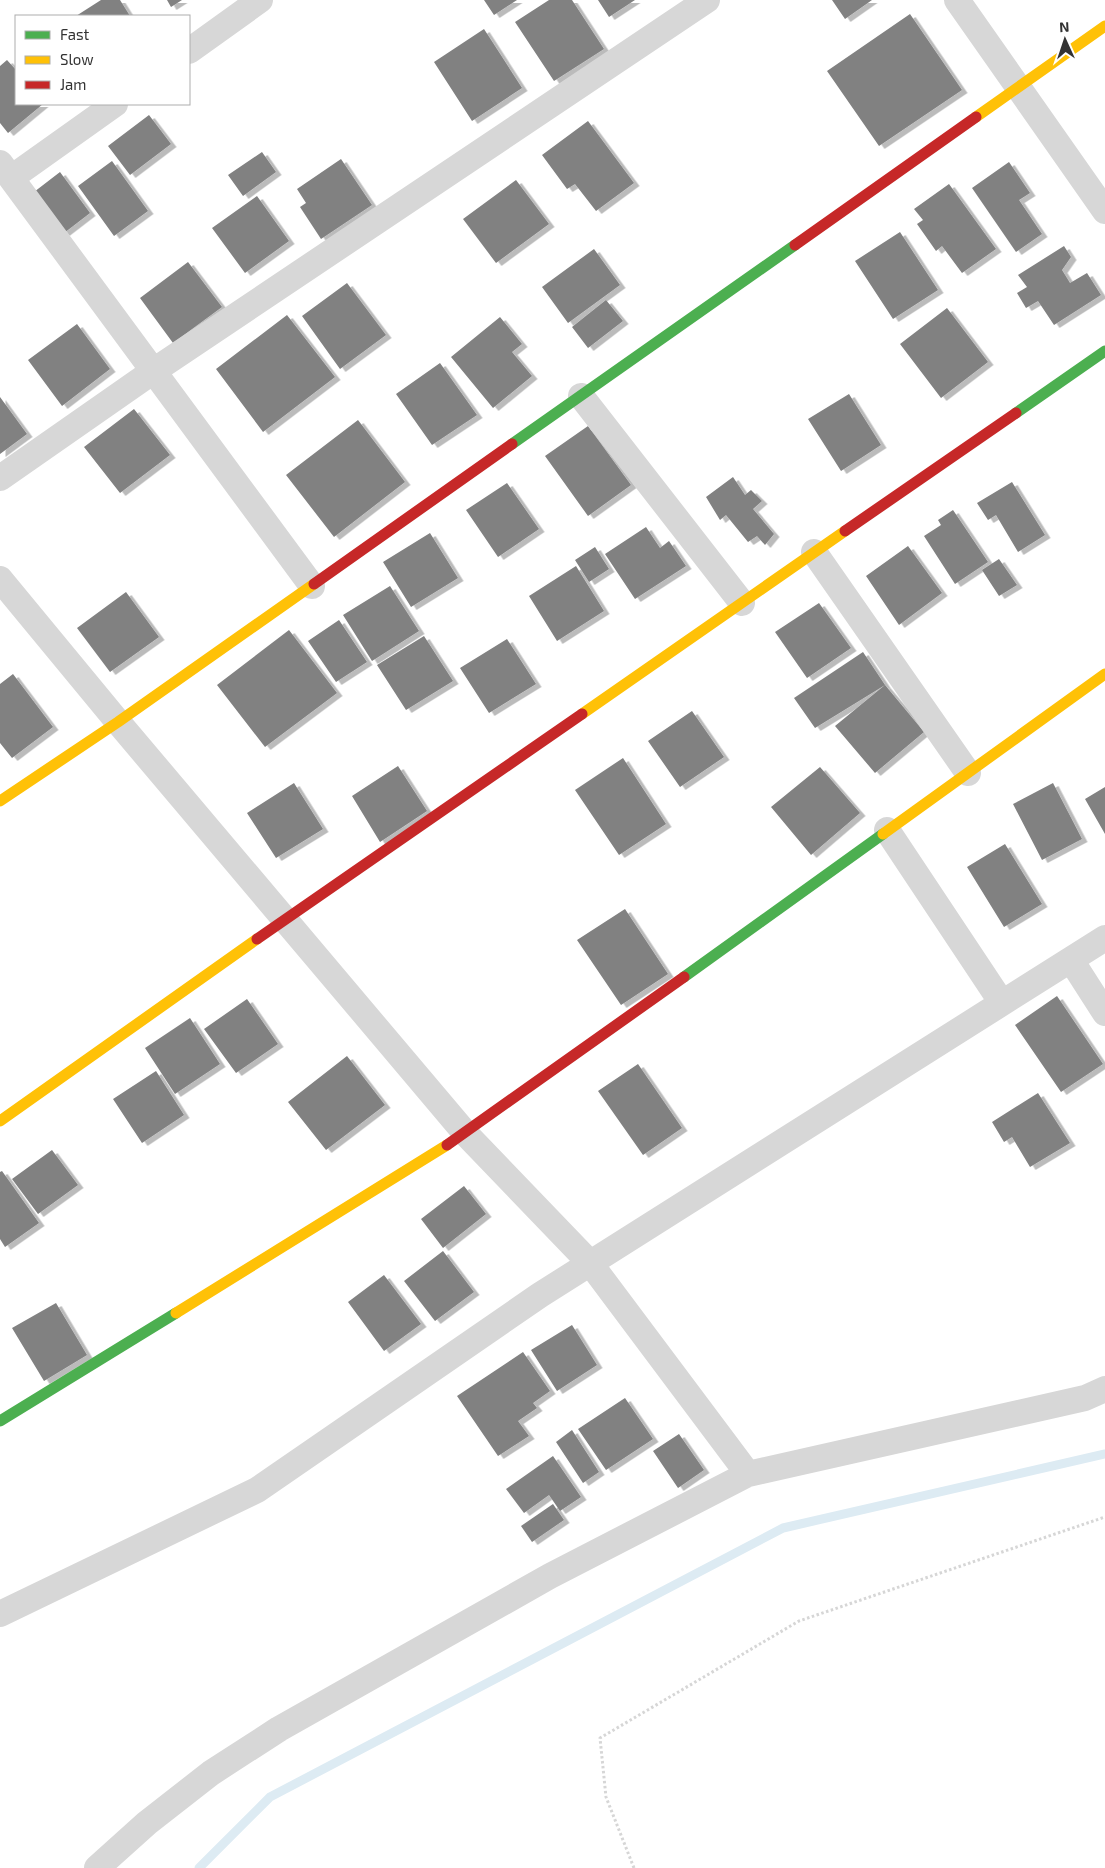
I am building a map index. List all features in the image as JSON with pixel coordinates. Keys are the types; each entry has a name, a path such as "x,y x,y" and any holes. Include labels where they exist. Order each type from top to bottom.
{"street":[{"path":"190,50 260,0"},
{"path":"0,478 152,372 707,0"},
{"path":"957,0 1105,211"},
{"path":"0,801 118,722 312,586 1105,26"},
{"path":"113,105 6,170 152,372 312,586"},
{"path":"0,1121 285,919 1105,351"},
{"path":"581,396 742,603"},
{"path":"814,552 968,773"},
{"path":"0,578 118,722 466,1134 590,1263 748,1474"},
{"path":"0,1421 466,1134 1105,674"},
{"path":"888,830 1002,1003"},
{"path":"2,1607 257,1490 532,1300 1105,938"},
{"path":"1070,960 1105,1013"},
{"path":"97,1868 147,1823 211,1773 279,1729 550,1576 748,1474 1085,1398 1105,1389"}],"path":[{"path":"634,1868 606,1797 600,1738 799,1622 1105,1517"}],"building":[{"path":"101,0 120,0 129,15 78,15"},
{"path":"167,0 182,0 171,7"},
{"path":"484,0 517,0 494,15"},
{"path":"549,0 572,0 604,49 554,81 515,22"},
{"path":"598,0 635,0 609,17"},
{"path":"832,0 872,0 845,19"},
{"path":"910,14 962,90 879,146 827,71"},
{"path":"484,29 522,88 472,121 434,62"},
{"path":"7,60 15,69 15,105 42,105 8,133 0,123 0,66"},
{"path":"149,115 171,144 130,175 108,146"},
{"path":"588,121 634,183 596,211 575,184 567,189 542,155"},
{"path":"262,152 276,172 243,196 228,175"},
{"path":"341,159 372,205 321,239 300,207 306,203 297,189"},
{"path":"112,161 148,211 114,236 78,186"},
{"path":"1009,162 1030,193 1019,200 1042,234 1016,252 972,188"},
{"path":"60,172 90,213 64,233 34,192"},
{"path":"516,180 549,224 496,263 463,219"},
{"path":"949,184 996,249 962,273 942,246 936,251 917,224 923,220 914,209"},
{"path":"257,196 289,241 245,273 212,228"},
{"path":"900,232 938,290 893,319 855,261"},
{"path":"1064,246 1071,257 1062,270 1070,283 1087,273 1101,295 1054,325 1038,301 1026,308 1017,293 1027,287 1018,275"},
{"path":"594,249 620,285 568,323 542,287"},
{"path":"188,262 222,307 173,343 140,298"},
{"path":"347,283 386,335 340,369 302,316"},
{"path":"606,300 623,321 588,348 572,327"},
{"path":"947,308 988,362 941,398 900,344"},
{"path":"287,315 335,377 263,432 216,369"},
{"path":"500,317 522,344 512,352 532,376 493,408 451,357"},
{"path":"77,324 110,369 62,406 28,360"},
{"path":"440,363 477,415 432,445 396,394"},
{"path":"849,394 881,445 841,471 808,419"},
{"path":"0,397 27,434 0,454"},
{"path":"134,409 170,455 120,493 84,447"},
{"path":"358,420 405,482 334,537 286,475"},
{"path":"588,426 631,485 588,516 545,456"},
{"path":"733,477 745,495 751,490 762,501 753,509 774,534 765,545 757,536 748,542 726,515 720,520 706,497"},
{"path":"1012,482 1045,535 1018,552 996,515 988,520 977,503"},
{"path":"507,483 539,529 498,557 466,510"},
{"path":"953,510 988,562 955,584 924,536 941,525 938,520"},
{"path":"646,527 660,548 669,541 686,566 635,599 605,554"},
{"path":"430,533 458,578 411,607 383,562"},
{"path":"908,546 942,593 899,625 866,576"},
{"path":"595,547 609,569 589,582 575,560"},
{"path":"999,559 1017,585 999,596 982,570"},
{"path":"576,566 604,611 557,641 529,596"},
{"path":"390,586 419,631 372,661 343,615"},
{"path":"126,592 159,637 110,672 77,628"},
{"path":"819,603 851,648 807,678 775,632"},
{"path":"339,620 367,662 336,682 308,641"},
{"path":"289,630 337,693 265,747 217,685"},
{"path":"424,636 453,681 406,710 377,665"},
{"path":"507,639 536,684 489,713 460,668"},
{"path":"863,652 885,685 815,728 794,698"},
{"path":"13,674 53,727 12,758 0,743 0,684"},
{"path":"885,685 924,732 875,773 835,726"},
{"path":"692,711 724,757 680,787 648,741"},
{"path":"623,758 666,824 619,855 575,790"},
{"path":"398,766 427,811 380,842 352,796"},
{"path":"820,767 860,813 811,855 771,807"},
{"path":"294,783 323,829 276,858 247,813"},
{"path":"1053,783 1082,839 1042,860 1013,804"},
{"path":"1105,787 1105,834 1085,799"},
{"path":"1005,844 1042,904 1004,927 967,867"},
{"path":"625,909 668,974 621,1005 577,940"},
{"path":"1057,996 1103,1064 1061,1092 1015,1025"},
{"path":"247,999 278,1044 236,1073 204,1029"},
{"path":"190,1018 220,1064 175,1094 145,1048"},
{"path":"347,1056 385,1105 326,1150 288,1102"},
{"path":"638,1064 682,1128 643,1155 598,1091"},
{"path":"156,1071 184,1115 142,1143 113,1099"},
{"path":"1038,1093 1070,1143 1030,1167 1012,1137 1004,1142 992,1122"},
{"path":"52,1150 78,1185 38,1214 12,1179"},
{"path":"2,1171 39,1223 5,1247 0,1239 0,1172"},
{"path":"464,1186 486,1214 443,1248 421,1219"},
{"path":"443,1251 474,1292 435,1321 404,1281"},
{"path":"384,1275 421,1324 384,1351 348,1302"},
{"path":"56,1303 87,1355 44,1381 12,1328"},
{"path":"572,1325 597,1365 557,1391 531,1350"},
{"path":"523,1352 550,1391 533,1403 537,1408 518,1421 529,1436 498,1456 457,1396"},
{"path":"625,1398 653,1439 606,1470 578,1429"},
{"path":"572,1430 599,1472 583,1483 556,1442"},
{"path":"679,1434 704,1470 678,1488 653,1451"},
{"path":"553,1456 581,1497 560,1511 549,1495 524,1513 506,1489"},
{"path":"553,1504 564,1520 532,1542 521,1526"}],"waterway":[{"path":"199,1868 270,1797 783,1528 1105,1454"}],"traffic: fast":[{"path":"512,444 795,245"},
{"path":"1016,413 1105,351"},
{"path":"684,977 883,834"},
{"path":"0,1421 176,1313"}],"traffic: slow":[{"path":"976,117 1105,26"},
{"path":"582,714 845,531"},
{"path":"0,801 118,722 314,584"},
{"path":"883,834 1105,674"},
{"path":"0,1121 257,939"},
{"path":"176,1313 447,1145"}],"traffic: jam":[{"path":"795,245 976,117"},
{"path":"845,531 1016,413"},
{"path":"314,584 512,444"},
{"path":"257,939 582,714"},
{"path":"447,1145 684,977"}]}
